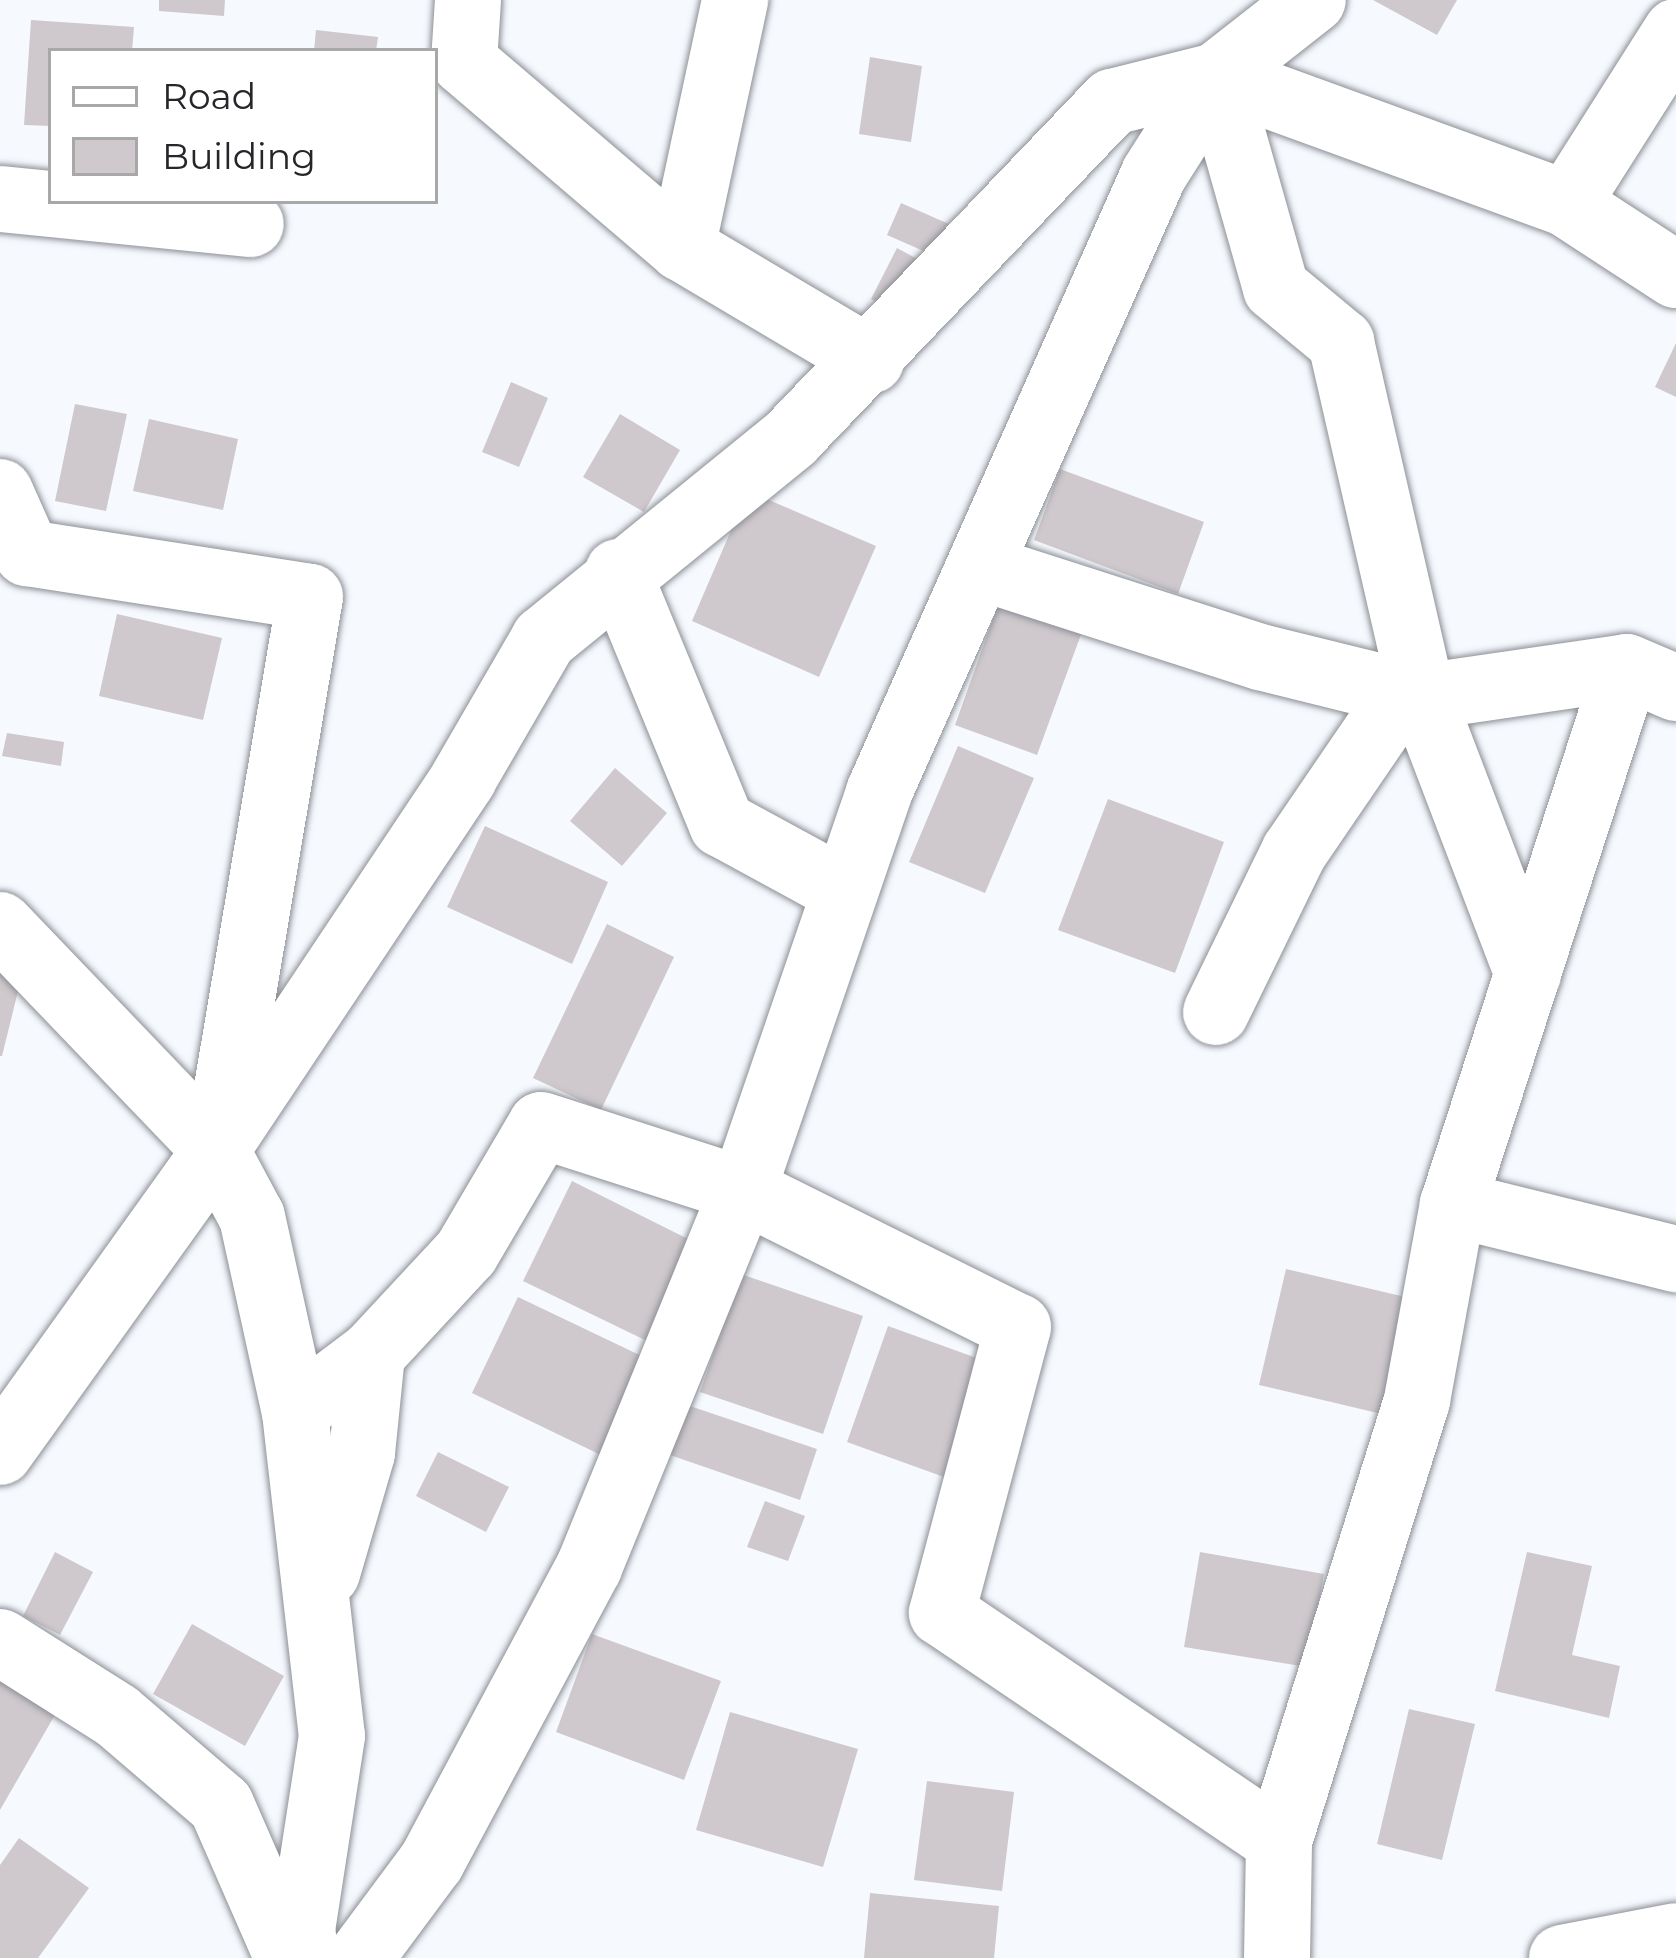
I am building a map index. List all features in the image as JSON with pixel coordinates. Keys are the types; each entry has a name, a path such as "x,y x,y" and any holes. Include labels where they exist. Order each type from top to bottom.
{"street":[{"path":"468,0 464,62 682,248 871,360"},
{"path":"682,248 735,0"},
{"path":"361,1958 432,1861 590,1567 743,1190 880,792 1154,174 1216,76 1313,0"},
{"path":"1567,204 1676,32"},
{"path":"1216,76 1276,287 1341,342 1413,695 1528,974"},
{"path":"0,1452 216,1150 463,779 544,639 618,572 791,438 871,360 1112,102 1216,76 1567,204 1676,275"},
{"path":"0,200 48,203"},
{"path":"75,204 251,224"},
{"path":"0,492 27,553 310,597 216,1150"},
{"path":"983,568 1260,658 1413,695 1652,678 1528,974 1454,1204 1417,1400 1279,1841 1277,1958"},
{"path":"618,572 722,824 845,891"},
{"path":"1216,1012 1294,852 1413,695"},
{"path":"0,926 216,1150 252,1217 295,1412 320,1599 332,1736 302,1929 306,1958"},
{"path":"295,1412 372,1354 466,1253 541,1125 743,1190 1018,1328 942,1613 1279,1841"},
{"path":"1454,1204 1676,1259"},
{"path":"320,1599 362,1454 372,1354"},
{"path":"0,1642 117,1716 221,1805 288,1958"}],"building":[{"path":"159,0 225,0 224,16 159,11"},
{"path":"1373,0 1457,0 1437,35"},
{"path":"31,20 134,27 132,48 48,48 48,126 24,125"},
{"path":"316,30 378,37 376,48 314,48"},
{"path":"870,57 922,66 911,142 859,134"},
{"path":"901,203 958,228 944,260 887,235"},
{"path":"897,248 932,267 905,318 871,299"},
{"path":"1676,343 1676,397 1655,387"},
{"path":"511,382 548,398 519,467 482,452"},
{"path":"75,404 127,414 106,511 55,501"},
{"path":"620,414 680,450 644,512 583,477"},
{"path":"149,419 238,439 223,510 133,491"},
{"path":"1060,469 1204,522 1178,594 1034,540"},
{"path":"748,491 876,546 819,677 692,621"},
{"path":"1004,588 1087,618 1037,755 955,725"},
{"path":"117,614 222,638 203,720 99,696"},
{"path":"7,733 64,742 61,766 2,756"},
{"path":"958,746 1034,778 985,893 909,862"},
{"path":"615,768 667,813 622,866 570,821"},
{"path":"1108,799 1224,842 1175,973 1058,930"},
{"path":"485,826 608,882 572,964 447,907"},
{"path":"607,924 674,957 601,1110 533,1078"},
{"path":"0,965 23,971 2,1056 0,1056"},
{"path":"572,1181 696,1243 647,1341 523,1281"},
{"path":"1286,1269 1414,1299 1386,1415 1259,1385"},
{"path":"741,1274 863,1316 823,1434 700,1392"},
{"path":"518,1297 652,1361 605,1457 472,1393"},
{"path":"888,1326 985,1361 944,1477 847,1442"},
{"path":"687,1405 817,1449 800,1500 670,1455"},
{"path":"438,1452 509,1487 486,1532 416,1496"},
{"path":"765,1501 805,1516 788,1561 747,1547"},
{"path":"55,1552 93,1572 60,1635 23,1616"},
{"path":"1200,1552 1324,1574 1307,1667 1184,1647"},
{"path":"1527,1552 1592,1566 1572,1655 1620,1666 1609,1718 1495,1691"},
{"path":"192,1624 284,1676 245,1746 153,1694"},
{"path":"592,1634 721,1681 684,1780 556,1732"},
{"path":"0,1663 63,1701 0,1810"},
{"path":"1409,1709 1475,1724 1442,1860 1377,1844"},
{"path":"730,1712 858,1749 823,1867 696,1830"},
{"path":"927,1781 1014,1792 1002,1891 914,1880"},
{"path":"19,1838 89,1888 38,1958 0,1958 0,1865"},
{"path":"870,1893 999,1906 994,1958 864,1958"}]}
